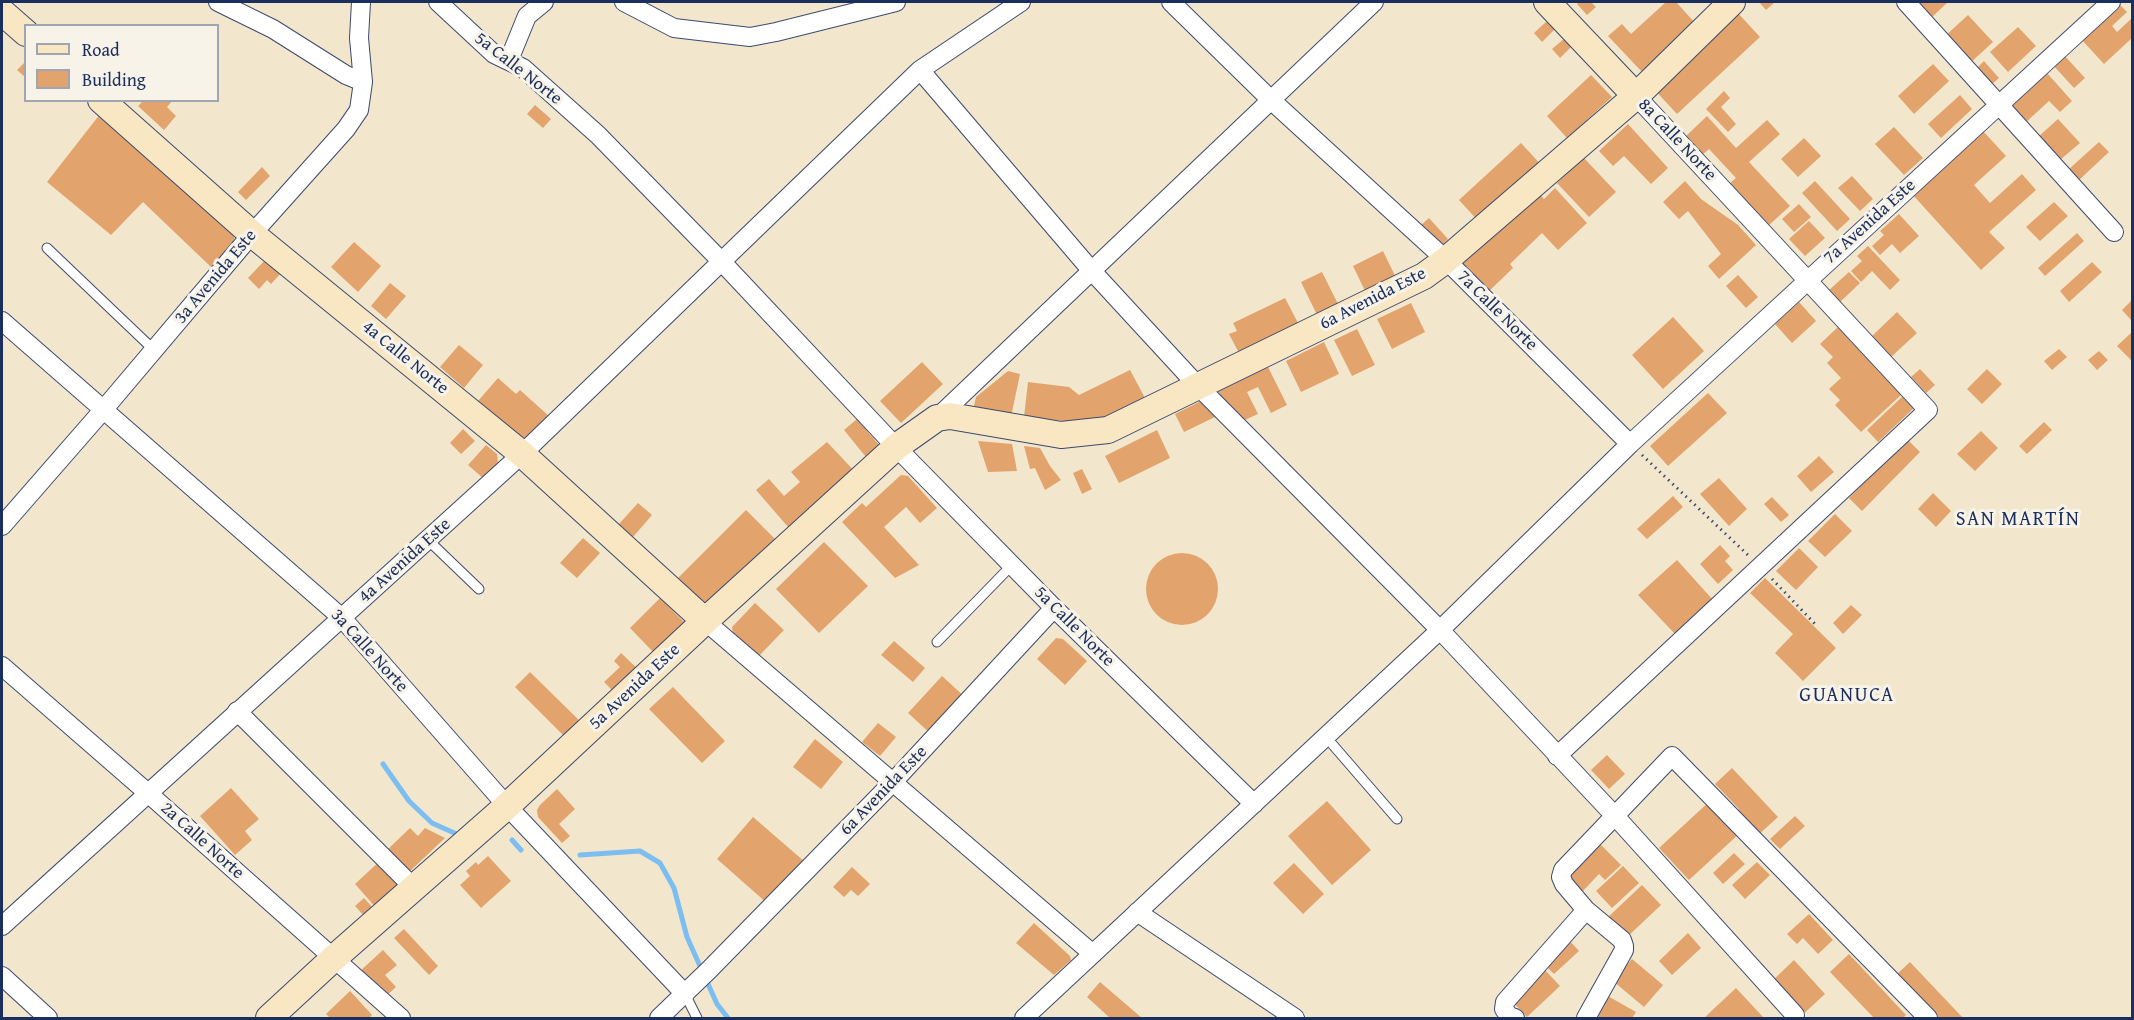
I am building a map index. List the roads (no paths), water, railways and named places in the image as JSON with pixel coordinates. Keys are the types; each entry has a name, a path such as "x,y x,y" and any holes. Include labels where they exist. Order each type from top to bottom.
{"street":[{"path":"218,2 273,29 346,75 363,82"},
{"name":"3a Avenida Este","path":"2,526 252,234 346,129 359,110 363,82 359,38 361,2"},
{"name":"5a Calle Norte","path":"438,2 494,54 523,68 598,135 1054,609 1254,804"},
{"path":"509,60 527,16 544,2"},
{"path":"624,2 674,28 750,37 896,2"},
{"path":"1021,2 920,70 1091,270 1197,385 1440,630 1615,816 1795,1015"},
{"path":"937,417 1374,2"},
{"name":"8a Calle Norte","path":"1547,2 1928,410 1557,756"},
{"name":"6a Avenida Este","path":"937,417 950,416 1061,435 1108,430 1424,276 1446,260 1636,96 1732,2"},
{"path":"1906,2 2114,232"},
{"name":"7a Avenida Este","path":"1093,954 1440,630 1630,444 2111,2"},
{"name":"7a Calle Norte","path":"1177,4 1271,100 1446,260 1630,444"},
{"path":"2,12 24,31"},
{"name":"4a Avenida Este","path":"2,926 522,454 920,70"},
{"name":"4a Calle Norte","path":"103,102 252,234 522,454 705,621"},
{"name":"3a Calle Norte","path":"2,321 342,618 507,806 697,982"},
{"name":"5a Avenida Este","path":"269,1018 507,806 896,447 937,417"},
{"name":"6a Avenida Este","path":"659,1018 894,781 1054,609"},
{"path":"705,621 1093,954 1024,1018"},
{"name":"2a Calle Norte","path":"2,666 401,1018"},
{"path":"237,711 414,888"},
{"path":"1586,1018 1619,960 1624,946 1622,940 1586,910 1564,884 1561,877 1563,870 1672,756 1928,1018"},
{"path":"1515,1018 1509,1016 1504,1009 1505,1002 1586,910"},
{"path":"1137,912 1295,1018"},
{"path":"2,976 48,1018"}],"lane":[{"path":"47,248 154,350"},
{"path":"428,540 479,589"},
{"path":"937,642 1012,565"},
{"path":"1326,737 1397,819"},
{"name":"3a Calle Norte","path":"697,982 697,1018"}],"waterway":[{"path":"383,764 409,801 432,823 461,836"},
{"path":"512,840 521,850"},
{"path":"580,855 640,851 660,863 674,888 687,937 717,1004 728,1018"}],"district":[{"name":"SAN MARTÍN","path":"2018,520"},
{"name":"GUANUCA","path":"1847,696"}]}
